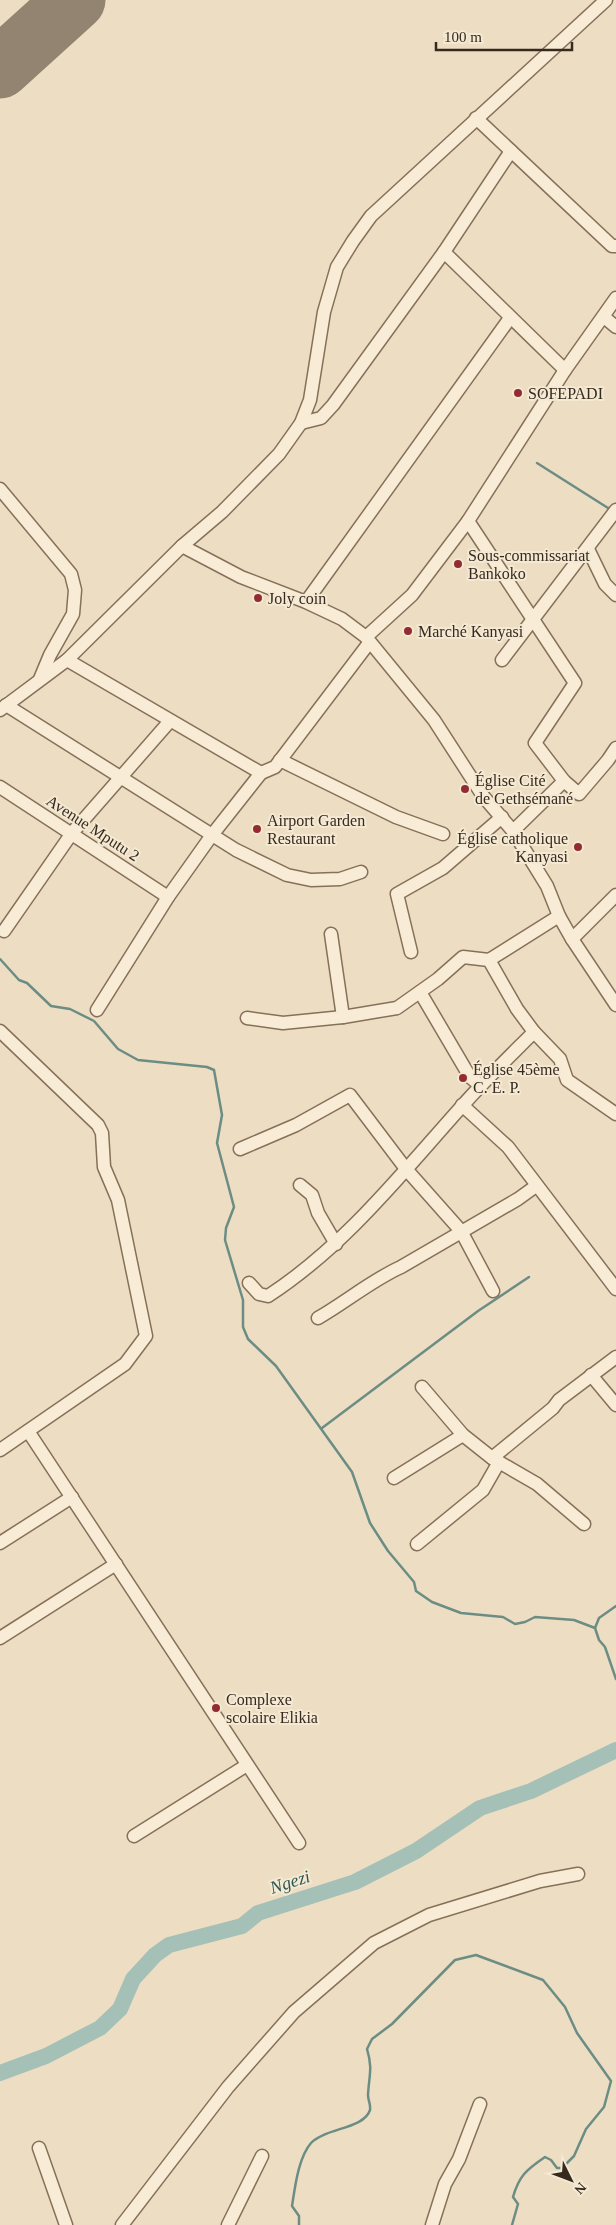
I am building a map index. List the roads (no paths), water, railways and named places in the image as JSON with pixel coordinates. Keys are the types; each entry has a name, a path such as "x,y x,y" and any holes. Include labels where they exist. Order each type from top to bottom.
{"street":[{"path":"361,872 340,879 311,880 287,875 236,850 120,777 3,707 67,660 182,546 222,512 278,454 301,423 310,400 324,312 337,267 352,241 371,216 606,0"},
{"path":"476,118 612,246 616,246"},
{"path":"301,423 321,418 333,405 444,252 511,151"},
{"path":"444,252 565,370"},
{"path":"97,1010 168,896 212,834 261,773 275,767 367,640 412,595 468,522 565,370 616,298"},
{"path":"604,316 616,327"},
{"path":"306,602 510,318"},
{"path":"0,489 71,574 74,590 73,614 50,655 40,680"},
{"path":"502,660 616,510"},
{"path":"468,522 575,683 535,743 564,781 579,794 616,748"},
{"path":"182,546 241,577 306,602 342,619 367,640 434,720 483,796 513,831 547,886 559,916 572,939 616,1005"},
{"path":"588,549 605,584 616,595"},
{"path":"67,660 261,773"},
{"path":"4,931 72,833 170,721"},
{"path":"280,760 396,817 443,834"},
{"path":"513,831 564,781"},
{"name":"Avenue Mputu 2","path":"0,787 168,896"},
{"path":"411,952 397,894 443,868 502,817"},
{"path":"572,939 614,901"},
{"path":"247,1018 283,1023 342,1017 397,1008 463,957 489,960 559,916"},
{"path":"331,934 342,1017"},
{"path":"489,960 517,1009 534,1032 560,1059 566,1080 616,1114"},
{"path":"420,992 470,1077 480,1086"},
{"path":"0,1031 98,1124 102,1133 104,1167 118,1200 146,1336 125,1364 0,1450"},
{"path":"248,1283 259,1294 268,1296 300,1276 336,1244 462,1105 534,1032"},
{"path":"240,1149 296,1125 350,1095 406,1169 461,1231 493,1291"},
{"path":"462,1105 508,1147 616,1289"},
{"path":"300,1185 312,1195 318,1213 336,1244"},
{"path":"318,1318 350,1300 382,1275 402,1267 518,1199 536,1186"},
{"path":"417,1544 483,1490 496,1460 591,1375 616,1356"},
{"path":"591,1375 616,1406"},
{"path":"422,1387 463,1435 496,1460 537,1484 584,1524"},
{"path":"28,1431 299,1843"},
{"path":"394,1478 463,1435"},
{"path":"0,1543 72,1498"},
{"path":"0,1638 116,1564"},
{"path":"134,1836 248,1764"},
{"path":"127,2223 228,2088 294,2012 374,1943 429,1915 540,1881 578,1874"},
{"path":"432,2225 445,2184 459,2159 480,2104"},
{"path":"39,2148 66,2225"},
{"path":"228,2225 262,2156"}],"waterway":[{"path":"537,463 608,508 612,508"},
{"path":"0,959 19,980 27,983 51,1006 70,1009 94,1021 118,1049 138,1060 207,1067 214,1070 222,1115 217,1143 234,1207 226,1228 225,1240 243,1300 243,1327 248,1339 276,1366 352,1472 370,1523 388,1551 414,1582 416,1591 432,1602 461,1613 503,1617 515,1624 535,1617 574,1620 595,1628 599,1640 605,1647 616,1679"},
{"path":"322,1428 478,1311 529,1277"},
{"path":"595,1628 599,1618 616,1606"},
{"name":"Ngezi","path":"0,2073 46,2056 100,2028 120,2009 133,1979 155,1955 169,1945 242,1926 258,1913 355,1882 416,1851 480,1808 531,1791 616,1750"},
{"path":"299,2225 299,2216 292,2206 298,2173 307,2149 317,2138 360,2121 370,2110 368,2095 370,2067 367,2049 372,2039 392,2024 455,1960 476,1955 543,1980 565,2007 577,2033 611,2081 604,2107 586,2129 574,2156 562,2168 557,2168 551,2160 545,2157 528,2170 521,2179 513,2197 518,2204 512,2225"}],"place":[{"name":"SOFEPADI","path":"518,393"},
{"name":"Sous-commissariat Bankoko","path":"458,564"},
{"name":"Joly coin","path":"258,598"},
{"name":"Marché Kanyasi","path":"408,631"},
{"name":"Église Cité de Gethsémané","path":"465,789"},
{"name":"Airport Garden Restaurant","path":"257,829"},
{"name":"Église catholique Kanyasi","path":"578,847"},
{"name":"Église 45ème C. E. P.","path":"463,1078"},
{"name":"Complexe scolaire Elikia","path":"216,1708"}]}
